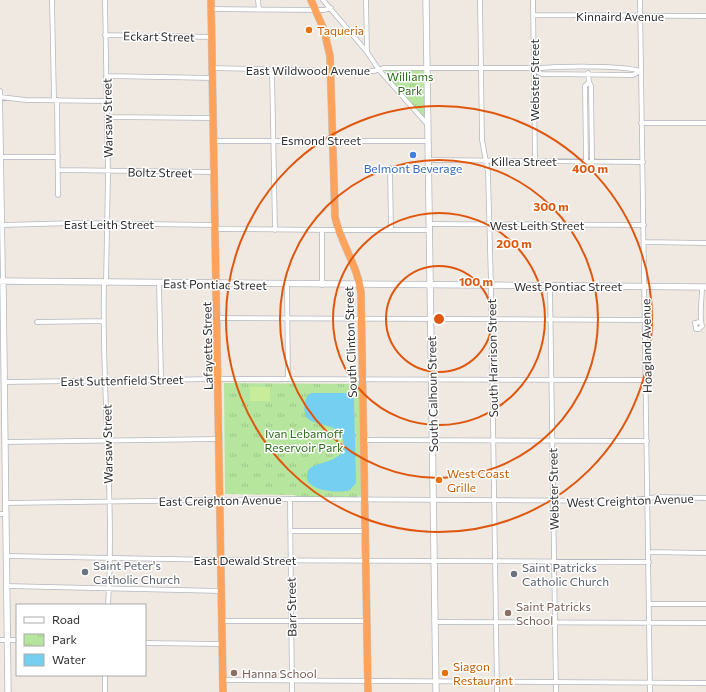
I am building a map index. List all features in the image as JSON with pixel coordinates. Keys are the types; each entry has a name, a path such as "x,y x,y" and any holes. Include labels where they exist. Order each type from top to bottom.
{"highway":[{"name":"Lafayette Street","path":"211,0 221,500 223,692"},
{"name":"South Clinton Street","path":"312,0 327,39 331,71 334,209 336,230 360,285 366,500 365,531 368,692"}],"street":[{"path":"52,0 58,195"},
{"name":"Warsaw Street","path":"105,0 108,171 104,321 110,558 108,604"},
{"path":"258,0 259,10"},
{"path":"323,0 367,52 378,70 428,125"},
{"path":"366,0 367,52"},
{"name":"South Calhoun Street","path":"426,0 436,692"},
{"name":"South Harrison Street","path":"480,0 482,140 487,161 492,286 497,692"},
{"name":"Webster Street","path":"533,0 535,161"},
{"name":"Hoagland Avenue","path":"640,0 650,692"},
{"path":"212,9 316,10 331,8"},
{"name":"Kinnaird Avenue","path":"534,15 706,16"},
{"name":"Eckart Street","path":"105,35 212,37"},
{"name":"East Wildwood Avenue","path":"213,68 331,71 378,70 384,68 480,68 534,70"},
{"path":"586,161 585,86 588,82 588,68"},
{"path":"534,70 588,68 634,69 640,71"},
{"path":"272,70 275,230"},
{"path":"534,70 542,74 633,75 640,71"},
{"path":"106,76 213,78"},
{"path":"588,82 591,86 592,161"},
{"path":"0,91 0,185 6,442 6,503 3,514 7,556 8,692"},
{"path":"0,97 107,101"},
{"path":"585,113 591,114"},
{"path":"107,117 213,118"},
{"path":"586,123 591,122"},
{"path":"642,123 706,123"},
{"name":"Esmond Street","path":"214,140 428,141"},
{"path":"1,157 58,157"},
{"name":"Killea Street","path":"428,160 643,162"},
{"path":"390,168 391,230"},
{"name":"Boltz Street","path":"58,170 214,172"},
{"name":"East Leith Street","path":"2,225 107,224 275,230 391,230 429,227"},
{"name":"West Leith Street","path":"429,227 490,224 644,225"},
{"path":"322,230 322,285"},
{"path":"644,242 706,243"},
{"name":"East Pontiac Street","path":"2,281 287,285 431,285"},
{"path":"159,283 161,379"},
{"path":"287,285 288,378"},
{"name":"West Pontiac Street","path":"431,285 704,287"},
{"name":"Webster Street","path":"550,286 556,692"},
{"path":"700,322 702,316 704,287"},
{"path":"217,318 645,320"},
{"path":"37,322 104,321"},
{"name":"East Suttenfield Street","path":"5,382 218,378 646,380"},
{"path":"6,442 219,439"},
{"path":"364,440 647,441"},
{"name":"West Creighton Avenue","path":"434,501 623,501 658,497 706,498"},
{"name":"East Creighton Avenue","path":"6,503 290,499 434,501"},
{"name":"Barr Street","path":"290,499 292,692"},
{"path":"291,531 365,531"},
{"path":"649,552 706,553"},
{"name":"East Dewald Street","path":"7,556 221,560 649,562"},
{"path":"7,586 221,591"},
{"path":"649,604 706,604"},
{"path":"222,621 366,621"},
{"path":"436,622 706,623"},
{"path":"0,640 16,640"},
{"path":"146,643 222,644"},
{"path":"105,676 105,692"},
{"path":"223,680 436,681 497,683 706,683"}],"green space":[{"name":"Williams Park","path":"386,70 423,70 425,118 422,119 385,73"},
{"name":"Ivan Lebamoff Reservoir Park","path":"224,383 360,384 361,495 357,497 296,497 295,495 225,494"},
{"path":"250,387 270,387 270,401 250,401"}],"water":[{"path":"311,393 346,393 351,394 354,399 356,483 350,490 337,492 329,491 320,489 309,482 307,476 309,469 315,465 337,457 341,453 343,445 343,438 336,429 307,418 304,404 306,398"}],"place":[{"name":"Taqueria","path":"309,30"},
{"name":"Belmont Beverage","path":"413,155"},
{"name":"West Coast Grille","path":"439,480"},
{"name":"Saint Peter's Catholic Church","path":"85,572"},
{"name":"Saint Patricks Catholic Church","path":"514,574"},
{"name":"Saint Patricks School","path":"508,613"},
{"name":"Hanna School","path":"234,673"},
{"name":"Siagon Restaurant","path":"445,673"}]}
